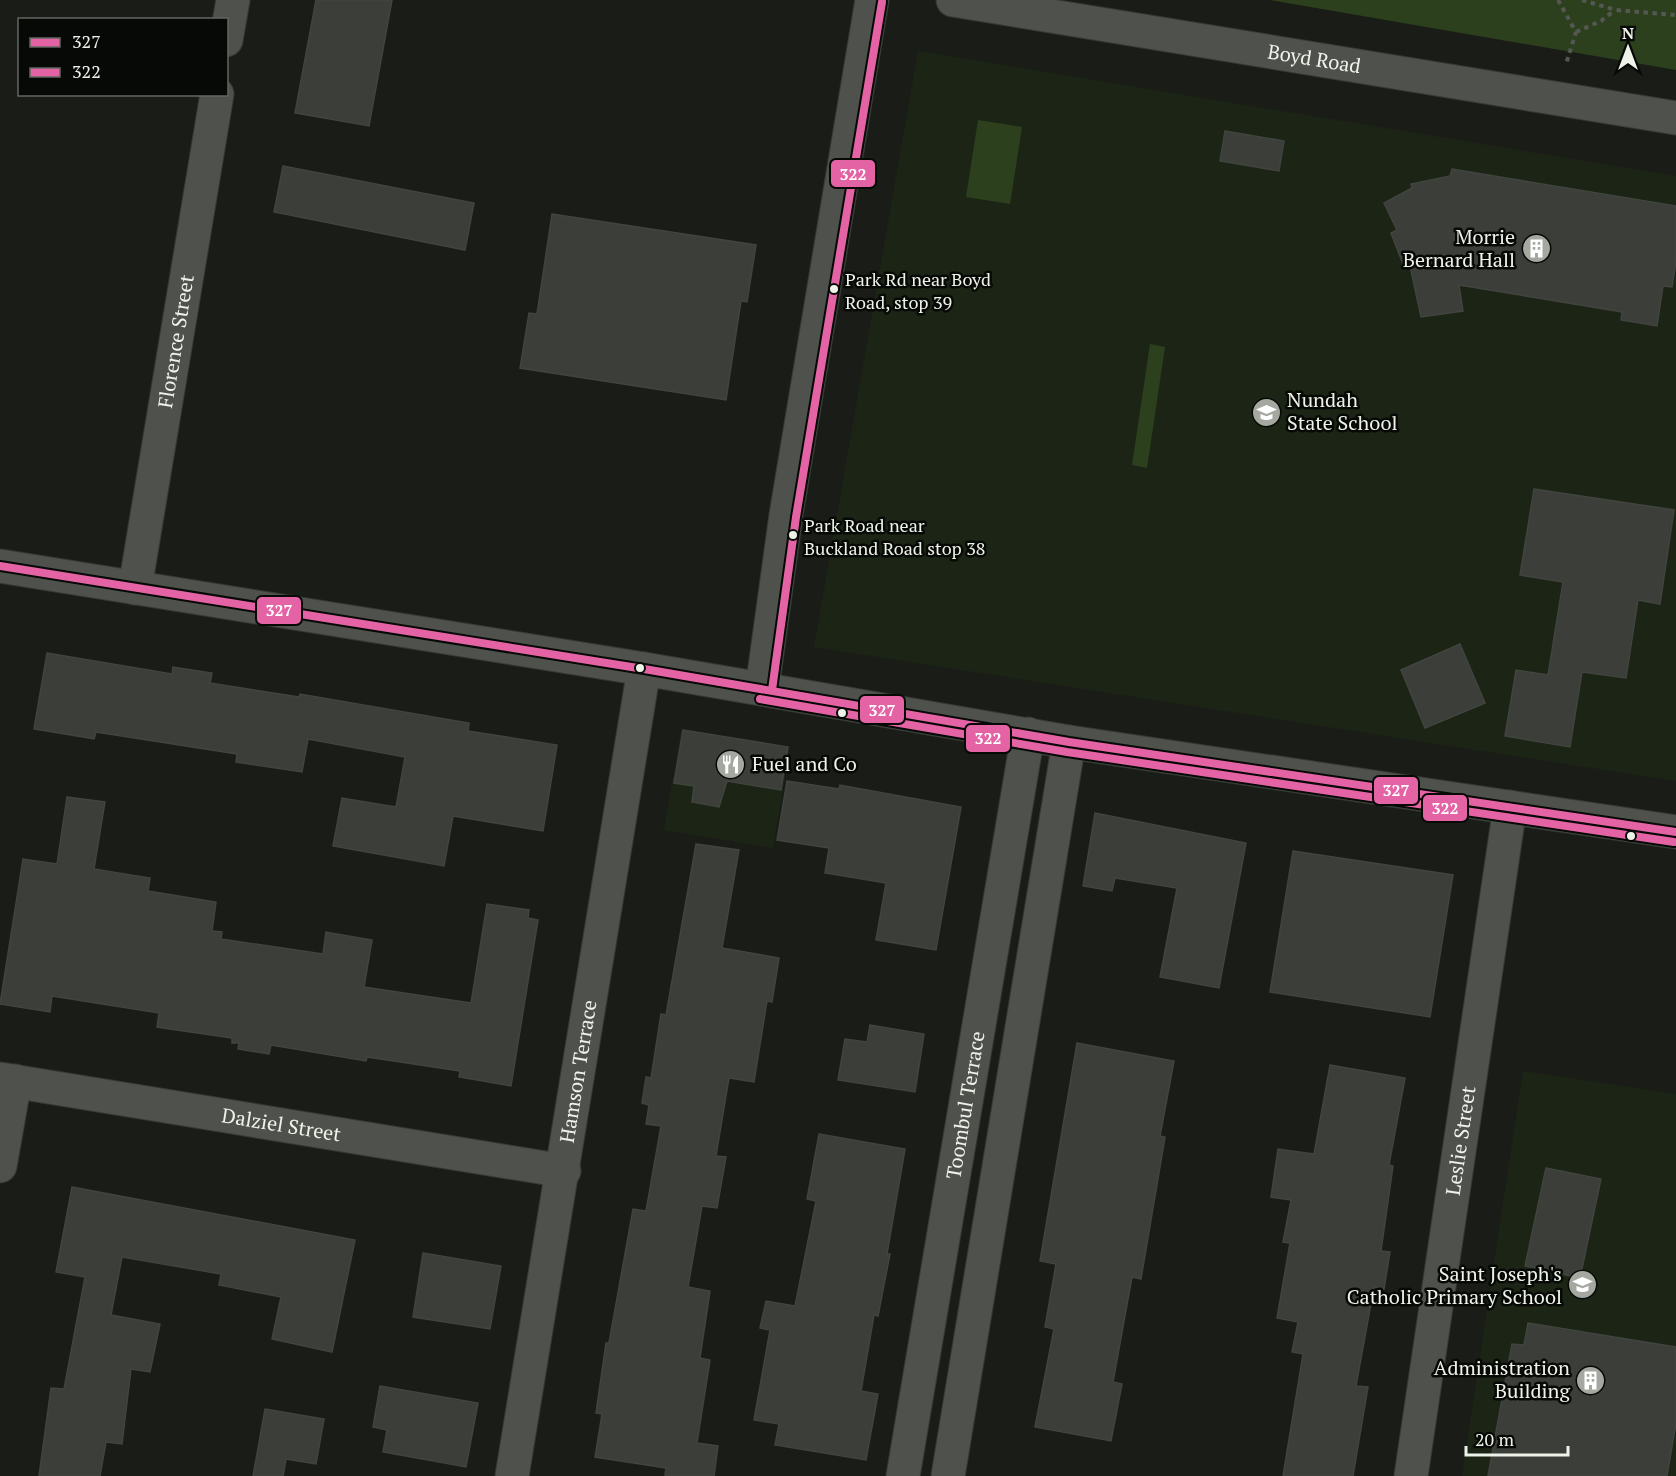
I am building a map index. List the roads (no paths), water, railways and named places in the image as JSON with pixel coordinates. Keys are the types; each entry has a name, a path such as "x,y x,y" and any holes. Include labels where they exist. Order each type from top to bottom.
{"street":[{"path":"228,29 233,0"},
{"path":"762,689 786,515 873,0"},
{"name":"Boyd Road","path":"953,0 1676,118"},
{"name":"Florence Street","path":"135,588 217,96"},
{"path":"0,566 644,669 1069,742 1676,832"},
{"name":"Hamson Terrace","path":"512,1476 564,1171 644,669"},
{"name":"Toombul Terrace","path":"903,1476 1028,734"},
{"path":"948,1476 1069,742"},
{"name":"Leslie Street","path":"1411,1476 1510,807"},
{"path":"0,1166 7,1080"},
{"name":"Dalziel Street","path":"7,1080 564,1171"}],"place":[{"name":"Morrie Bernard Hall","path":"1536,248"},
{"name":"Park Rd near Boyd Road, stop 39","path":"834,289"},
{"name":"Nundah State School","path":"1266,412"},
{"name":"Park Road near Buckland Road stop 38","path":"793,535"},
{"name":"Fuel and Co","path":"731,764"},
{"name":"Saint Joseph's Catholic Primary School","path":"1583,1285"},
{"name":"Administration Building","path":"1591,1380"}]}
